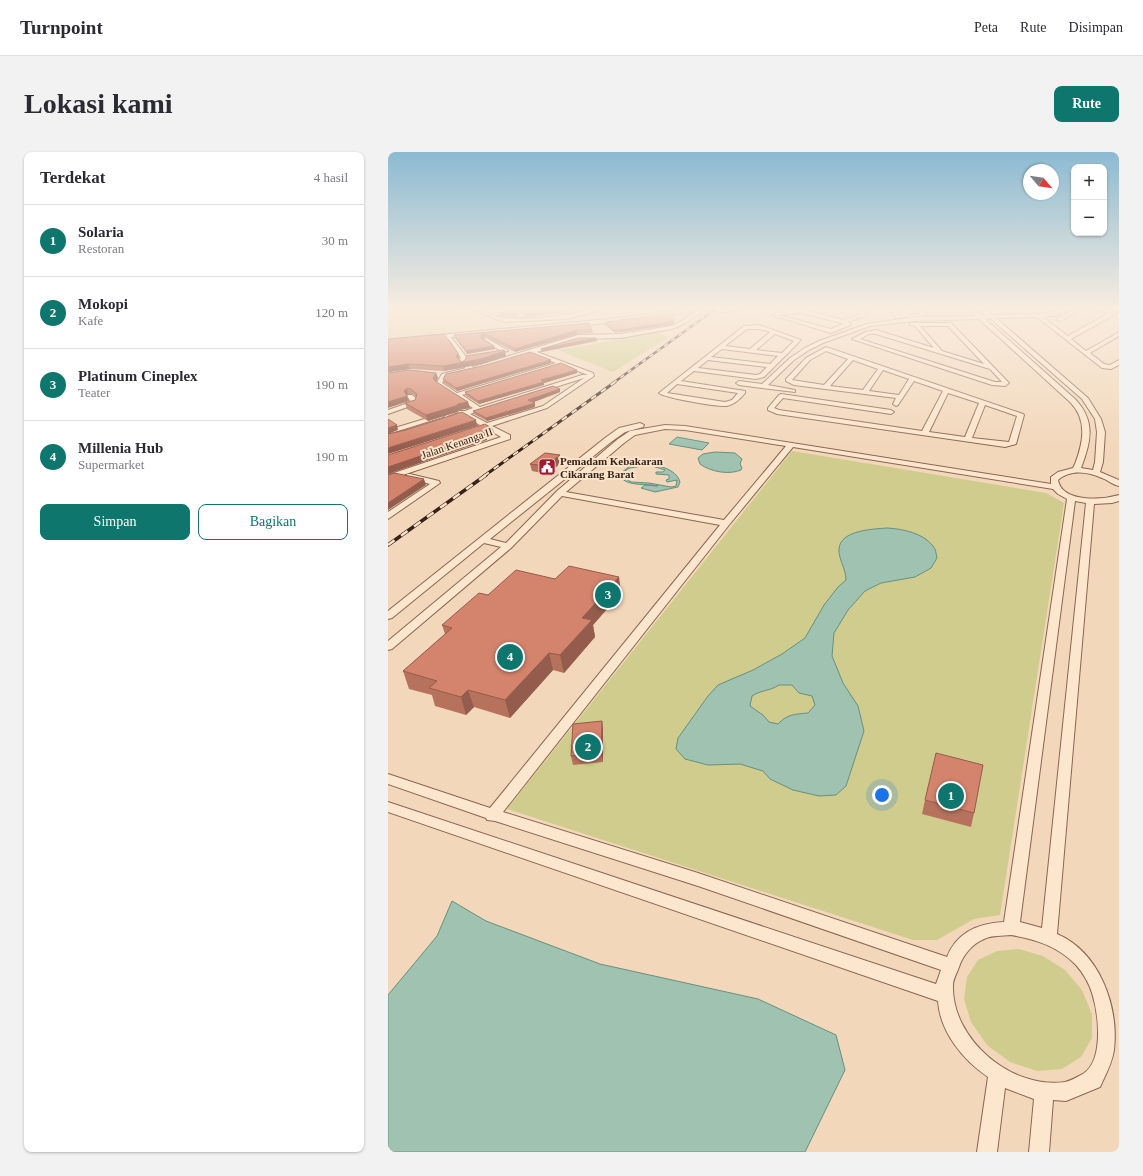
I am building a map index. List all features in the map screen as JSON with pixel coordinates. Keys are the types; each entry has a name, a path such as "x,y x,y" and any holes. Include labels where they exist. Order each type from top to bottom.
{"street":[{"path":"464,355 467,358 461,362 472,369"},
{"path":"435,374 444,375 472,369 518,355"},
{"path":"439,384 542,355 588,373 591,376 544,407 464,433"},
{"path":"675,382 743,392 734,401 726,404 663,395 663,392 675,382 710,355"},
{"path":"692,369 756,377 762,376 783,355"},
{"path":"764,386 792,359 800,355"},
{"path":"815,355 788,380 794,383 900,397"},
{"path":"842,355 1021,415 1012,444 1005,445 925,433 887,420 781,396 770,409 777,412 887,420"},
{"path":"903,355 994,384 1005,384 1006,383 978,355"},
{"path":"949,355 991,368"},
{"path":"1022,355 1082,411 1087,433 1085,448 1076,471"},
{"path":"1036,355 1085,398 1098,419 1101,432 1099,462 1096,473"},
{"path":"1088,355 1104,367 1111,367 1119,362"},
{"path":"705,358 771,366"},
{"path":"826,387 852,358"},
{"path":"456,395 563,363"},
{"path":"864,393 882,367"},
{"path":"388,437 407,429 588,373"},
{"path":"439,384 444,375"},
{"path":"732,390 746,376"},
{"path":"887,420 913,378"},
{"path":"740,383 799,392"},
{"path":"439,384 476,407"},
{"path":"794,398 806,384"},
{"path":"925,433 946,389"},
{"path":"388,412 414,403 415,400 410,396"},
{"path":"968,440 983,401"},
{"name":"Jalan Kenanga II","path":"388,478 507,437 461,412"},
{"path":"388,417 407,429"},
{"path":"388,616 622,430 647,424 660,422 686,422 1054,483 1064,494 1090,502 1109,501 1119,498"},
{"path":"388,648 508,546 560,493 621,441 633,433 651,429 678,428 1054,483"},
{"path":"388,432 407,429"},
{"path":"492,816 726,523 791,445"},
{"path":"1054,483 1061,473 1076,471 1096,473 1119,484"},
{"path":"388,516 436,482 401,474"},
{"path":"560,493 726,523"},
{"path":"1011,928 1071,497"},
{"path":"1049,937 1090,502"},
{"path":"482,540 508,546"},
{"path":"388,779 492,816 716,886 948,965"},
{"path":"388,807 944,995"},
{"path":"1011,928 1030,930 1049,937 1068,948 1086,962 1100,980 1111,999 1117,1020 1117,1040 1112,1059 1101,1074 1086,1085 1066,1092 1044,1092 1020,1087 997,1075 976,1059 960,1039 949,1017 944,995 945,979 948,965 962,944 984,931 1011,928"},
{"path":"987,1152 997,1075"},
{"path":"1039,1152 1044,1092"}],"shaded area":[{"path":"570,355 641,355 613,372"},
{"path":"677,437 709,443 702,450 669,444"},
{"path":"792,451 1046,493 1064,503 1000,915 974,919 937,940 913,940 507,809"},
{"path":"715,452 735,453 742,459 740,464 742,468 741,470 736,472 720,472 704,467 700,464 698,458 703,454"},
{"path":"644,463 660,466 674,473 680,482 678,487 655,492 641,488 645,485 658,486 634,484 625,481 621,478 621,473 630,466","holes":["649,465 665,470 663,472 656,472 656,474 669,475 669,479 666,480 667,482 677,480 676,486 671,487 649,483 631,482 623,476 626,470 630,468"]},
{"path":"887,528 912,532 924,538 934,547 937,558 931,568 915,577 881,583 865,591 848,610 834,633 832,656 843,683 858,706 864,731 846,786 836,795 819,796 793,790 770,779 763,771 740,764 708,765 685,759 676,749 678,738 708,696 718,685 753,670 782,654 805,638 824,605 838,587 846,580 839,552 841,543 845,538 851,534 866,530","holes":["779,685 792,685 799,693 812,696 815,705 808,713 788,716 778,724 769,722 763,715 750,706 752,696 755,694"]},
{"path":"452,901 486,921 600,964 758,999 836,1035 845,1070 805,1152 388,1152 388,995 437,936"},
{"path":"1019,949 1043,956 1065,970 1082,990 1092,1014 1092,1038 1081,1057 1062,1069 1037,1071 1010,1062 987,1045 971,1022 964,999 967,977 978,960 997,951"}],"building":[{"path":"388,355 457,355 456,357 462,362 466,359 466,356 494,355 481,359 443,366 408,364 388,367"},
{"path":"521,355 537,355 551,360 456,388 443,379 446,374 486,365"},
{"path":"561,363 577,370 541,380 544,382 478,401 465,392"},
{"path":"409,370 436,373 433,378 435,381 468,402 426,415 405,403 415,400 417,394 411,389 407,388 404,391 407,396 388,402 388,373"},
{"path":"553,386 560,389 528,400 535,403 486,418 473,411"},
{"path":"462,412 476,420 388,448 388,434 406,430"},
{"path":"388,419 397,425 388,428"},
{"path":"485,424 493,429 483,432 486,434 388,467 388,455"},
{"path":"545,453 560,455 546,466 530,464"},
{"path":"394,473 424,479 388,503 388,475"},
{"path":"569,566 619,577 582,618 592,620 560,655 549,653 505,700 468,690 461,697 429,688 437,681 403,671 452,628 442,625 479,593 488,595 516,570 555,579"},
{"path":"602,721 601,753 571,756 573,724"},
{"path":"936,753 983,765 974,813 925,800"}],"railway":[{"path":"613,383 652,355"},
{"path":"484,476 615,382"},
{"path":"388,545 486,475"}],"place":[{"name":"Pemadam Kebakaran Cikarang Barat","path":"547,467"},
{"name":"Platinum Cineplex","path":"608,595"},
{"name":"Millenia Hub","path":"510,657"},
{"name":"Mokopi","path":"588,747"},
{"name":"Solaria","path":"951,796"}]}
